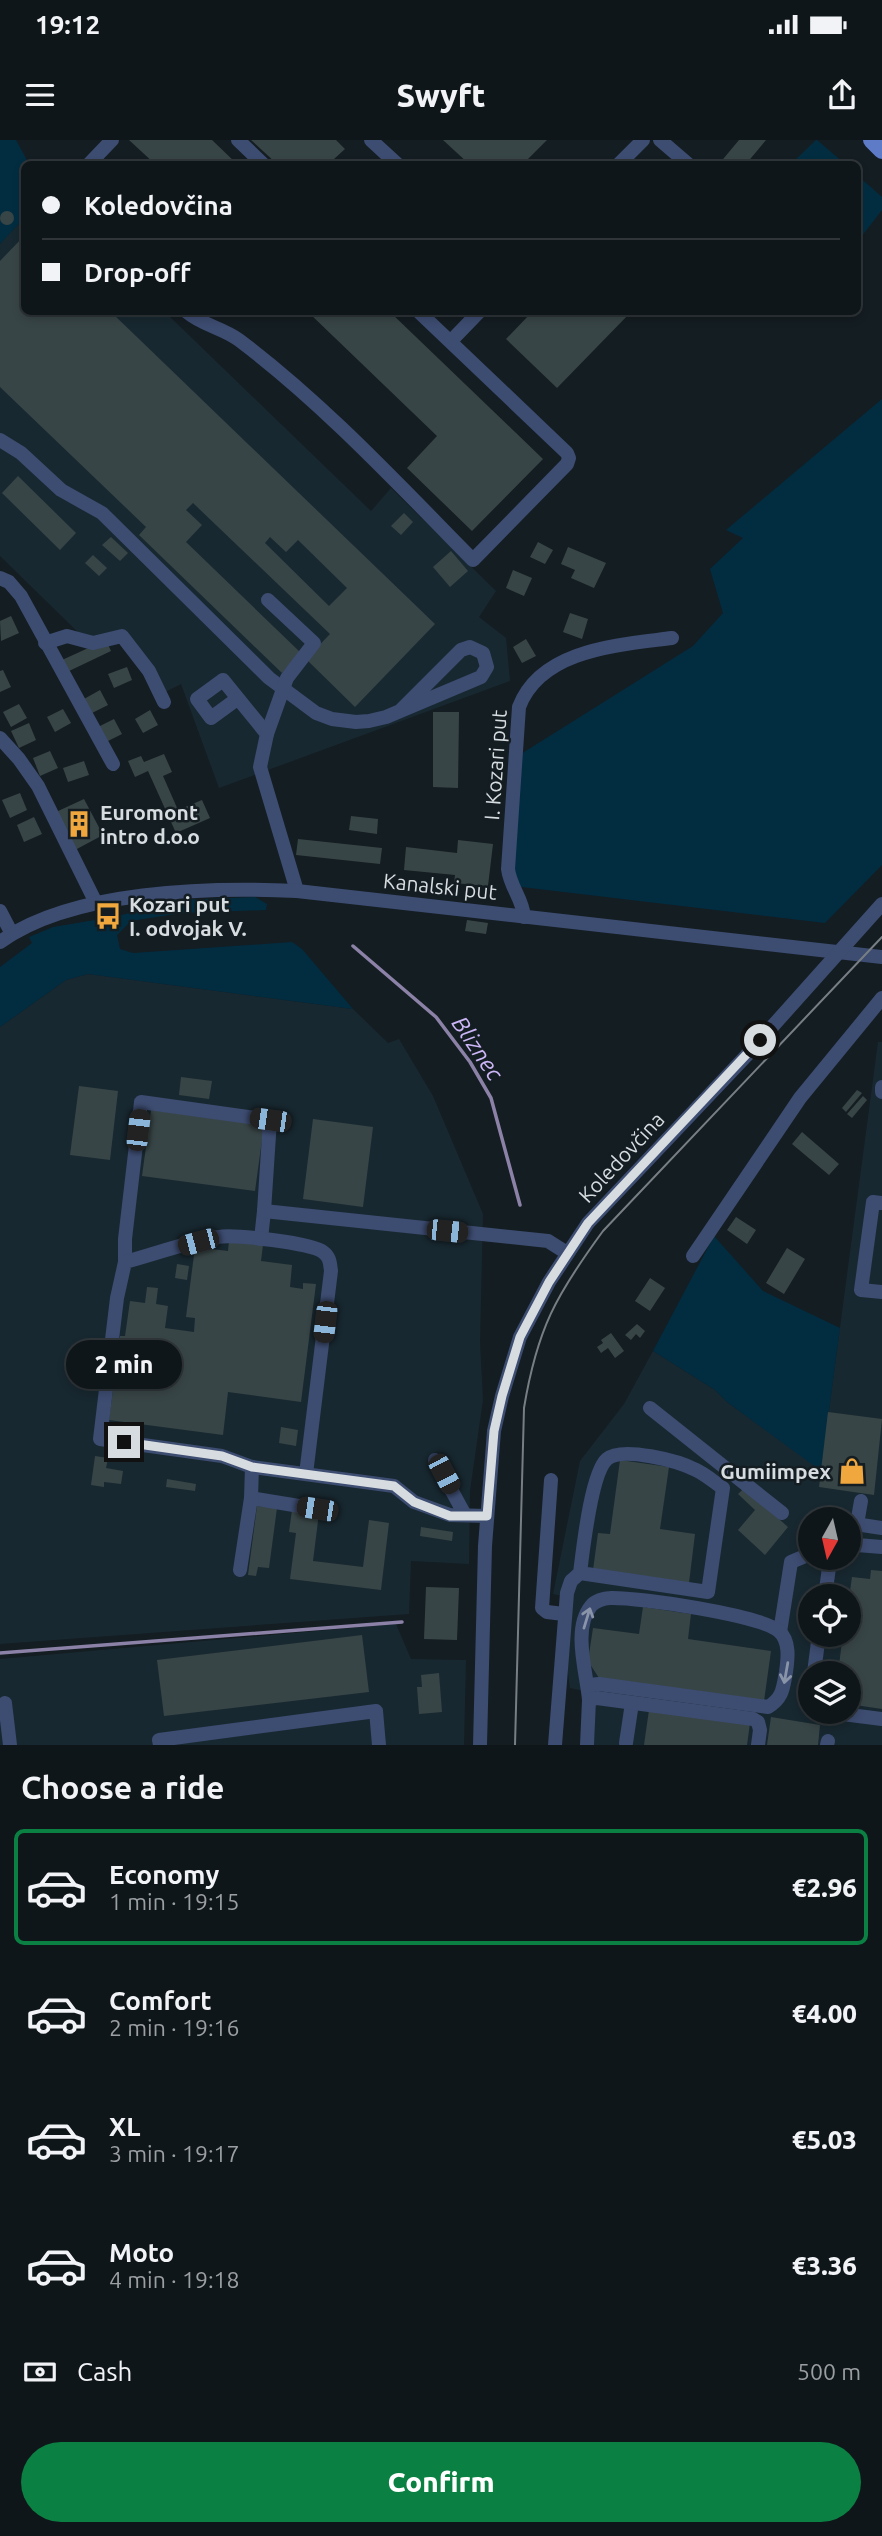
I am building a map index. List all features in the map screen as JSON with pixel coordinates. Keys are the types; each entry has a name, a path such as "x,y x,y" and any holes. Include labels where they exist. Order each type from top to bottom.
{"main road":[{"path":"872,140 882,150"}],"street":[{"path":"92,161 112,140"},
{"path":"238,140 260,161"},
{"path":"371,140 390,161"},
{"path":"622,161 643,140"},
{"path":"660,140 684,161"},
{"path":"191,315 236,338 306,397 371,457 473,560 567,464 569,458 567,453 422,315"},
{"path":"451,341 476,315"},
{"path":"0,440 21,453 61,490 102,513 269,678 316,713 332,719 356,722 369,721 400,711 481,677 487,667 483,653 470,647 461,650 400,711"},
{"path":"0,578 9,582 21,596 113,764"},
{"path":"268,600 314,643 287,678 262,752 262,775 297,891"},
{"path":"45,643 67,636 93,643 122,636 149,671 164,702"},
{"name":"I. Kozari put","path":"524,917 523,906 510,881 508,869 519,707 524,692 551,667 575,657 617,645 672,638"},
{"path":"237,699 267,734"},
{"path":"0,738 37,786 96,903"},
{"name":"Kanalski put","path":"6,938 57,914 96,903 216,889 297,891 882,957"},
{"name":"Koledovčina","path":"480,1745 487,1516 494,1431 520,1337 567,1252 588,1223 746,1056 882,904"},
{"path":"0,911 6,938"},
{"path":"693,1256 800,1098 882,998"},
{"path":"882,1087 882,1093"},
{"path":"261,1239 270,1120 141,1102 125,1239 125,1262 117,1298 100,1439 222,1456 252,1467 394,1486 414,1502 450,1516 487,1516"},
{"path":"882,1203 873,1202 861,1290 882,1292"},
{"path":"264,1212 548,1241 567,1252"},
{"path":"125,1262 220,1236 313,1246 330,1260 331,1271 306,1474"},
{"path":"650,1408 782,1513"},
{"path":"555,1745 564,1614 571,1581 580,1573 596,1480 606,1460 619,1453 666,1460 696,1470 723,1488"},
{"path":"435,1460 465,1514"},
{"path":"240,1570 251,1499 252,1467"},
{"path":"580,1573 708,1592 723,1488 730,1471"},
{"path":"551,1480 542,1608 547,1612 564,1614"},
{"path":"251,1499 317,1509"},
{"path":"859,1507 861,1500"},
{"path":"861,1525 882,1528"},
{"path":"861,1545 882,1547"},
{"path":"780,1632 792,1562 798,1559"},
{"path":"587,1745 589,1700 581,1645 586,1615 595,1602 609,1598 711,1611 761,1623 780,1632 787,1643 788,1661 782,1695 778,1702 768,1707 598,1684 588,1685"},
{"path":"589,1700 597,1698 753,1719 758,1722 760,1730 758,1745"},
{"path":"5,1703 10,1745"},
{"path":"626,1743 632,1703"},
{"path":"160,1745 159,1740 376,1711 379,1745"},
{"path":"861,1717 882,1720"}],"shaded area":[{"path":"0,140 16,140 27,161 21,161 21,221 0,244"},
{"path":"817,140 842,161 794,161"},
{"path":"861,179 882,197 882,210 861,237"},
{"path":"21,221 21,315 168,315 371,511 391,488 496,591 479,617 506,638 510,681 219,788 181,684 165,692 122,630 87,641 0,556 0,244"},
{"path":"882,399 882,865 825,923 513,886 521,754 693,646 723,613 710,569 743,538 726,530"},
{"path":"255,897 267,904 266,910 182,913 131,921 117,935 120,949 133,953 292,942 302,949 353,1009 88,974 66,980 0,1027 0,967 32,943 29,937 53,927 95,920 98,926 107,924 106,919 180,900"},
{"path":"88,974 353,1009 388,1043 399,1039 433,1096 483,1214 480,1342 483,1400 470,1491 469,1564 411,1561 409,1614 0,1644 0,1027 66,980"},
{"path":"878,1042 882,1042 882,1745 594,1745 595,1693 570,1688 567,1666 572,1598 553,1594 580,1461 624,1404 653,1351 715,1390 727,1402 821,1470"},
{"path":"714,1236 763,1291 840,1328 821,1471 727,1402 715,1390 653,1351"},
{"path":"396,1624 411,1659 466,1660 464,1745 0,1745 0,1659"}],"building":[{"path":"129,140 212,140 234,161 152,161"},
{"path":"251,140 336,140 345,149 334,159 336,161 274,161"},
{"path":"443,140 547,140 526,161 466,161"},
{"path":"739,140 766,140 748,161 722,161"},
{"path":"7,211 12,213 12,223 7,225 2,223 0,218 2,213"},
{"path":"21,239 21,315 114,315 435,624 355,707 306,659 330,634 193,503 186,510 202,525 186,542 301,653 282,673 139,535 146,527 0,387 0,261","holes":["270,537 286,552 298,540 347,588 329,606 265,543"]},
{"path":"311,315 393,315 543,459 472,531 407,468 437,436"},
{"path":"529,315 628,315 557,388 506,339"},
{"path":"18,476 76,533 60,550 2,493"},
{"path":"404,513 413,522 401,535 391,526"},
{"path":"111,537 128,553 120,561 102,545"},
{"path":"538,542 553,550 545,564 530,557"},
{"path":"568,547 606,563 594,588 571,578 575,570 561,564"},
{"path":"451,551 468,571 450,587 433,567"},
{"path":"93,555 107,568 99,576 85,563"},
{"path":"513,570 532,578 524,596 506,588"},
{"path":"570,613 588,619 582,639 563,632"},
{"path":"11,616 19,633 1,641 0,621"},
{"path":"526,639 536,656 522,663 513,647"},
{"path":"106,640 111,651 67,672 62,660"},
{"path":"127,667 132,680 114,688 108,674"},
{"path":"3,670 11,687 0,692 0,671"},
{"path":"100,690 108,705 92,713 84,699"},
{"path":"19,704 27,718 11,727 3,712"},
{"path":"63,709 71,723 55,732 47,717"},
{"path":"150,710 158,725 143,733 135,719"},
{"path":"433,712 459,712 458,788 433,787"},
{"path":"114,719 122,734 106,742 98,727"},
{"path":"29,723 36,740 19,748 11,731"},
{"path":"50,751 58,768 40,776 33,758"},
{"path":"164,754 172,772 163,776 178,810 202,800 210,818 176,833 148,771 135,777 128,761 141,756 144,762"},
{"path":"84,761 89,775 68,782 63,768"},
{"path":"20,793 27,810 10,818 2,800"},
{"name":"Euromont intro d.o.o","path":"84,799 103,835 75,850 56,812"},
{"path":"351,816 378,819 377,834 349,830"},
{"path":"34,817 42,834 24,842 17,825"},
{"path":"298,839 382,848 380,864 296,855"},
{"path":"458,840 493,844 488,886 454,883 455,875 404,870 406,847 457,853"},
{"path":"467,920 488,923 486,934 465,931"},
{"path":"181,1077 212,1081 209,1099 179,1095"},
{"path":"79,1086 118,1091 110,1160 70,1155"},
{"path":"857,1090 862,1093 846,1112 842,1108"},
{"path":"863,1096 867,1100 852,1118 847,1114"},
{"path":"151,1110 264,1125 255,1191 142,1176"},
{"path":"313,1119 373,1127 363,1207 303,1199"},
{"path":"802,1132 839,1164 829,1175 792,1144"},
{"path":"736,1217 756,1230 747,1244 727,1230"},
{"path":"229,1241 263,1245 261,1261 292,1265 290,1287 303,1289 303,1283 316,1284 301,1402 228,1392 223,1435 109,1420 120,1336 125,1336 130,1301 145,1303 147,1287 158,1288 156,1304 168,1306 165,1328 194,1332 195,1318 186,1317 195,1247 228,1251"},
{"path":"787,1248 805,1259 784,1294 766,1283"},
{"path":"177,1264 189,1266 187,1280 175,1278"},
{"path":"650,1278 665,1288 650,1311 635,1301"},
{"path":"637,1324 645,1331 640,1338 636,1334 631,1340 625,1335"},
{"path":"611,1333 624,1351 615,1358 608,1348 601,1353 597,1347 603,1343 601,1340"},
{"path":"828,1412 882,1419 874,1495 819,1487"},
{"path":"281,1427 298,1430 296,1446 279,1443"},
{"path":"95,1456 108,1458 106,1468 123,1471 121,1484 104,1482 104,1487 91,1485"},
{"path":"620,1460 669,1467 660,1529 695,1534 689,1583 593,1570 598,1533 610,1534"},
{"path":"167,1479 196,1484 195,1491 166,1487"},
{"path":"744,1488 788,1527 765,1555 738,1530 755,1510 738,1494"},
{"path":"257,1506 277,1508 269,1568 258,1567 256,1576 248,1575"},
{"path":"292,1510 319,1513 313,1561 363,1567 369,1520 389,1523 381,1590 290,1579 296,1533 289,1532"},
{"path":"421,1527 453,1532 452,1541 420,1536"},
{"path":"871,1570 882,1571 882,1709 861,1706 861,1661 840,1661 841,1647 861,1647 861,1584 851,1584 852,1577 870,1579"},
{"path":"426,1587 459,1588 457,1640 424,1639"},
{"path":"643,1607 691,1614 688,1639 771,1651 764,1701 599,1678 588,1661 593,1628 639,1634"},
{"path":"362,1635 369,1692 164,1716 157,1660"},
{"path":"439,1673 442,1712 419,1714 417,1687 422,1687 421,1675"},
{"path":"649,1710 750,1723 747,1745 644,1745"},
{"path":"771,1717 798,1721 798,1724 820,1725 818,1745 767,1745"}],"waterway":[{"name":"Bliznec","path":"353,946 436,1017 470,1062 491,1098 520,1205"},
{"path":"0,1653 402,1622"}],"tram line":[{"path":"515,1745 524,1408 535,1356 551,1314 561,1294 603,1231 882,937"}],"place":[{"name":"Euromont intro d.o.o","path":"79,824"},
{"name":"Kozari put I. odvojak V.","path":"108,916"},
{"name":"Gumiimpex","path":"852,1471"}],"route":[{"path":"124,1442 222,1456 252,1467 394,1486 414,1502 450,1516 487,1516 494,1431 502,1396 520,1337 549,1282 588,1223 760,1040"}]}
